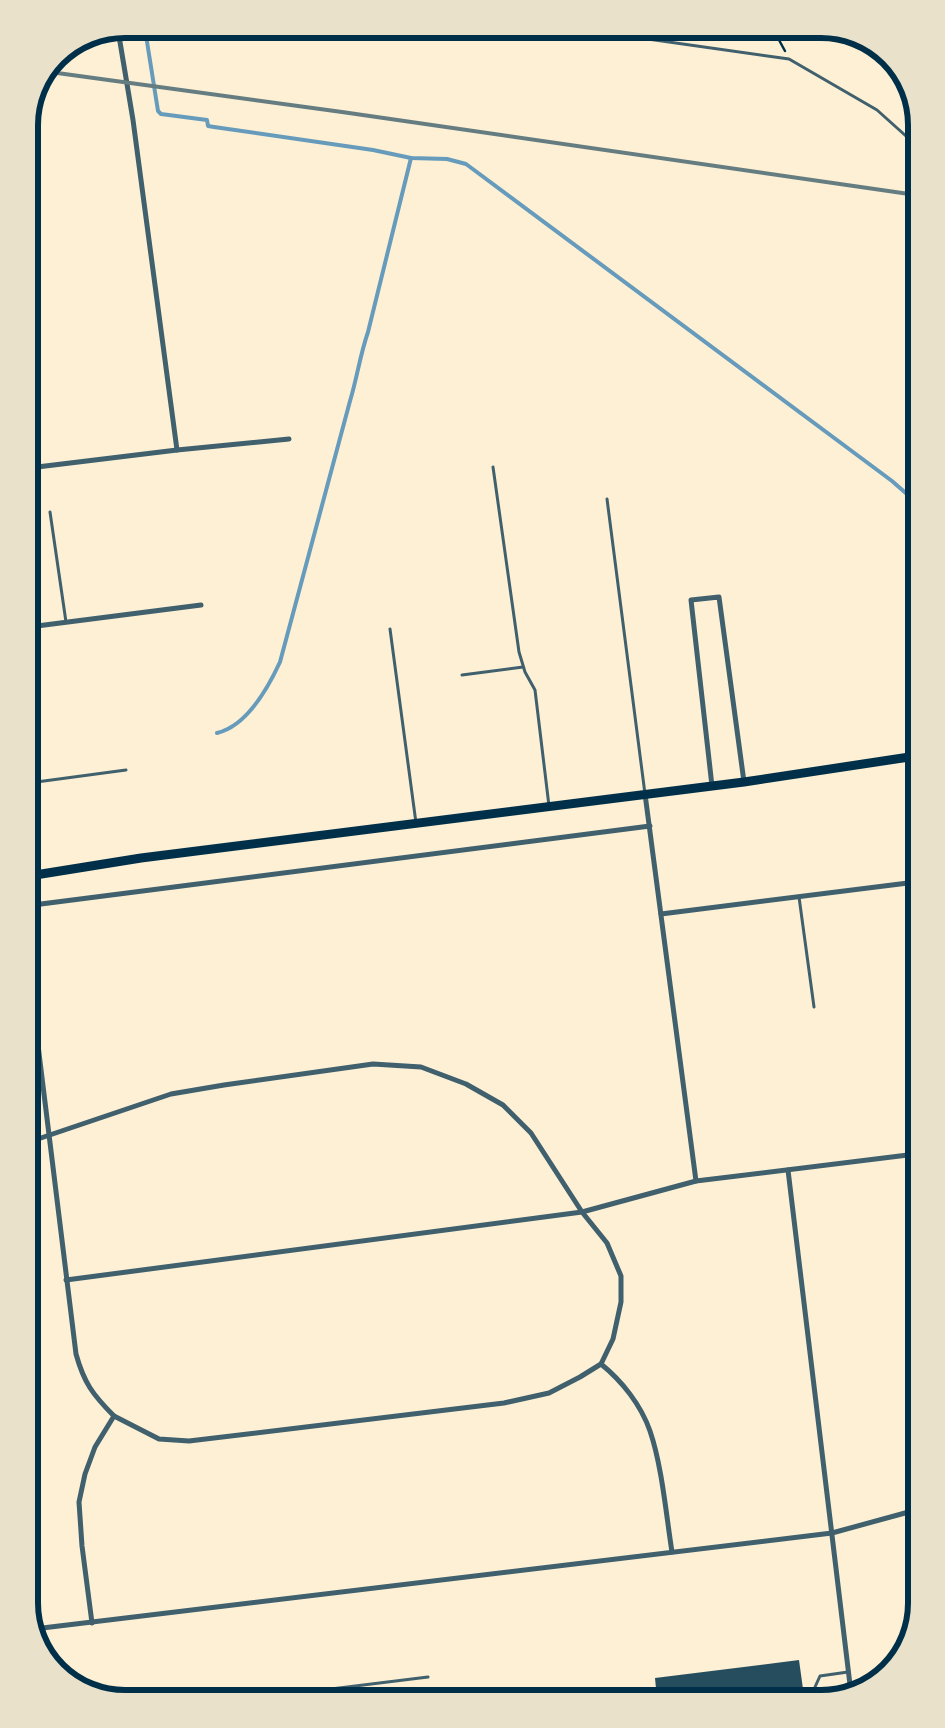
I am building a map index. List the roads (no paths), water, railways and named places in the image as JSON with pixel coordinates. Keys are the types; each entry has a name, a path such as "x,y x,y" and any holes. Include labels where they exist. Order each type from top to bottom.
{"main road":[{"path":"38,875 141,858 744,782 908,757"}],"street":[{"path":"119,38 134,129 177,450"},
{"path":"38,467 289,439"},
{"path":"712,786 691,600 718,597 744,782"},
{"path":"38,626 201,605"},
{"path":"645,794 696,1181"},
{"path":"38,905 650,826"},
{"path":"661,914 908,883"},
{"path":"38,1046 50,1135 66,1280 76,1354 82,1375 98,1400 114,1416 159,1439 189,1441 504,1403 549,1392 580,1377 601,1364 613,1339 621,1302 622,1276 607,1243 582,1212 531,1133 503,1105 466,1084 421,1067 373,1064 197,1089 171,1094 50,1135 38,1139"},
{"path":"66,1280 582,1212 696,1181 908,1155"},
{"path":"788,1170 850,1685"},
{"path":"601,1364 617,1378 640,1410 650,1431 658,1463 672,1552"},
{"path":"92,1623 82,1546 79,1502 85,1474 95,1447 114,1416"},
{"path":"41,1628 832,1533 908,1512"}],"lane":[{"path":"641,38 789,59 877,110 908,138"},
{"path":"493,467 519,652 523,667 535,690 549,806"},
{"path":"607,499 645,794"},
{"path":"50,512 66,622"},
{"path":"390,628 416,823"},
{"path":"462,675 523,667"},
{"path":"38,782 126,770"},
{"path":"799,896 814,1007"},
{"path":"816,1690 820,1676 848,1672"},
{"path":"323,1690 428,1677"}],"waterway":[{"path":"146,38 158,111 161,114 207,120 208,126 214,127 373,150 411,158 447,159 466,164 892,481 908,495"},
{"path":"217,733 238,723 255,705 280,662 368,332 411,158"}],"railway":[{"path":"55,73 908,194"}]}
